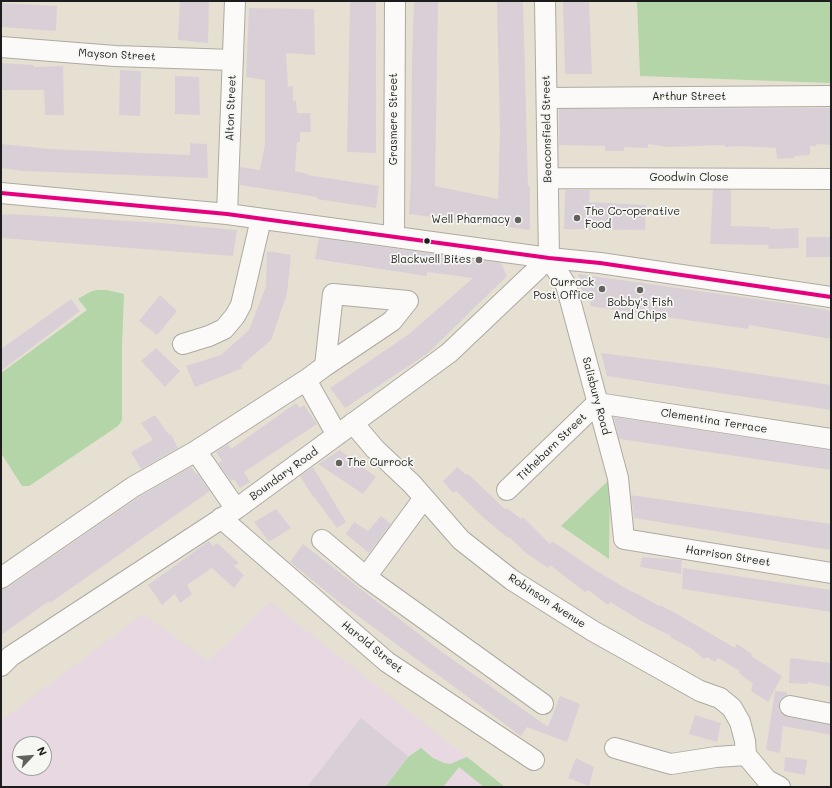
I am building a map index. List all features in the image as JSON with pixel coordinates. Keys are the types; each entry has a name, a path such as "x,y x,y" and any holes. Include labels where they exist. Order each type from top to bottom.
{"street":[{"name":"Alton Street","path":"227,214 235,1"},
{"name":"Grasmere Street","path":"394,237 395,1"},
{"name":"Beaconsfield Street","path":"545,1 549,258"},
{"name":"Mayson Street","path":"1,47 115,56 233,60"},
{"name":"Arthur Street","path":"547,98 831,96"},
{"name":"Goodwin Close","path":"548,178 831,178"},
{"path":"1,193 227,214 549,258 600,263 831,297"},
{"path":"183,344 209,336 224,329 235,316 240,305 261,219"},
{"name":"Salisbury Road","path":"549,258 566,285 618,478 624,539"},
{"name":"Boundary Road","path":"1,666 11,656 228,514 450,353 549,258"},
{"path":"1,578 133,487 196,451 306,380 392,321 408,301 334,294 325,366"},
{"path":"306,380 336,435"},
{"name":"Clementina Terrace","path":"597,403 831,439"},
{"name":"Tithebarn Street","path":"507,490 597,403"},
{"name":"Robinson Avenue","path":"353,423 375,449 412,484 461,540 512,580 593,631 700,691 720,698 732,708 740,722 745,741 746,755"},
{"name":"Harold Street","path":"196,451 228,514 387,662 534,760"},
{"path":"366,577 424,498"},
{"name":"Harrison Street","path":"624,539 831,573"},
{"path":"322,540 366,577 543,704"},
{"path":"790,706 831,714"},
{"path":"615,748 671,764 716,757 746,755 767,780 780,787"}],"shaded area":[{"path":"270,602 505,787 1,787 1,722 4,718 143,614 208,661"}],"green space":[{"path":"637,1 831,1 831,83 640,76"},
{"path":"96,290 107,290 124,294 122,420 118,426 29,486 22,486 1,453 1,373 87,310 78,299"},
{"path":"610,479 609,559 561,526"},
{"path":"421,748 433,758 444,763 450,764 467,757 505,787 484,787 459,767 443,787 385,787 408,757"}],"building":[{"path":"180,1 209,1 208,43 178,40"},
{"path":"350,1 376,1 376,153 347,152"},
{"path":"414,1 438,1 435,186 498,199 500,132 497,1 523,1 528,186 530,186 530,230 409,214"},
{"path":"563,1 589,1 592,74 565,74"},
{"path":"1,3 57,6 56,31 1,27"},
{"path":"249,8 314,9 315,55 286,53 288,87 293,86 293,101 296,100 297,113 310,113 311,132 300,132 300,142 297,142 295,171 308,174 307,175 379,186 376,208 240,185 240,167 260,170 265,144 265,80 246,77"},
{"path":"1,63 34,65 34,67 63,66 64,115 45,115 44,90 1,90"},
{"path":"120,70 141,71 140,116 119,115"},
{"path":"175,76 199,77 200,115 175,114"},
{"path":"831,108 831,145 816,144 816,146 810,146 810,155 794,156 794,158 777,159 776,148 739,146 725,147 725,145 666,147 648,144 648,148 624,147 624,151 605,151 605,146 559,145 559,109"},
{"path":"190,143 207,144 208,178 23,171 1,168 1,144 50,149 190,155"},
{"path":"565,190 590,190 589,202 646,205 645,230 564,229"},
{"path":"713,190 731,190 731,226 770,227 770,229 798,228 799,248 769,249 768,245 710,244"},
{"path":"12,214 161,223 237,230 233,256 1,238 1,215"},
{"path":"806,237 831,237 831,257 806,257"},
{"path":"319,238 501,263 507,276 427,354 345,408 330,388 409,334 473,278 427,272 427,276 315,259"},
{"path":"267,251 291,255 287,294 271,340 241,366 243,368 195,387 186,366 221,355 249,330 266,286"},
{"path":"578,274 799,305 831,311 831,339 749,325 748,329 590,306 590,301 584,299"},
{"path":"160,295 177,311 157,335 139,321"},
{"path":"71,299 80,311 1,371 1,349"},
{"path":"156,348 180,371 165,387 141,361"},
{"path":"601,353 711,367 831,385 831,410 607,376"},
{"path":"296,403 300,408 304,405 317,424 244,472 250,482 240,488 234,479 231,481 218,463 222,461 216,452 228,444 231,449"},
{"path":"155,415 169,435 171,434 178,448 141,469 131,452 153,440 141,423"},
{"path":"614,417 831,450 831,470 619,439"},
{"name":"The Currock","path":"340,450 376,477 363,494 318,464"},
{"path":"191,467 210,491 50,603 49,601 1,635 1,589 8,587 139,497"},
{"path":"313,467 346,522 337,528 313,497 300,476"},
{"path":"457,467 466,475 468,474 506,510 507,508 521,519 523,517 550,544 552,541 595,570 632,592 677,614 735,648 737,644 752,654 751,656 782,676 768,702 751,691 753,684 739,673 740,671 718,658 715,662 707,657 704,659 692,649 670,637 671,636 643,622 610,602 608,605 588,590 585,592 550,565 548,568 526,553 509,537 508,538 485,519 456,491 453,493 443,481"},
{"path":"631,495 831,524 831,550 634,518"},
{"path":"276,509 291,528 269,542 254,522"},
{"path":"381,516 391,524 369,553 346,534 354,522 368,531"},
{"path":"209,541 213,546 217,543 239,563 234,566 244,575 234,588 212,568 187,585 192,594 180,603 175,594 162,605 148,585"},
{"path":"303,544 442,652 548,727 560,696 580,704 567,742 527,727 521,736 339,602 290,562"},
{"path":"642,557 682,560 681,574 640,567"},
{"path":"683,568 831,590 831,612 682,589"},
{"path":"790,658 831,663 831,687 808,682 807,684 789,683"},
{"path":"775,691 787,692 787,695 782,698 779,704 779,710 783,715 831,725 831,735 783,726 780,753 766,750"},
{"path":"695,715 721,723 717,742 689,734"},
{"path":"361,718 408,756 385,787 307,787"},
{"path":"785,757 807,760 805,775 784,771"},
{"path":"576,758 594,767 589,786 568,778"}],"transit line":[{"path":"1,193 227,214 549,258 600,263 831,297"}],"place":[{"name":"The Co-operative Food","path":"577,218"},
{"name":"Well Pharmacy","path":"518,220"},
{"name":"Blackwell Bites","path":"479,260"},
{"name":"Currock Post Office","path":"602,289"},
{"name":"Bobby's Fish And Chips","path":"640,290"},
{"name":"The Currock","path":"339,463"}]}
